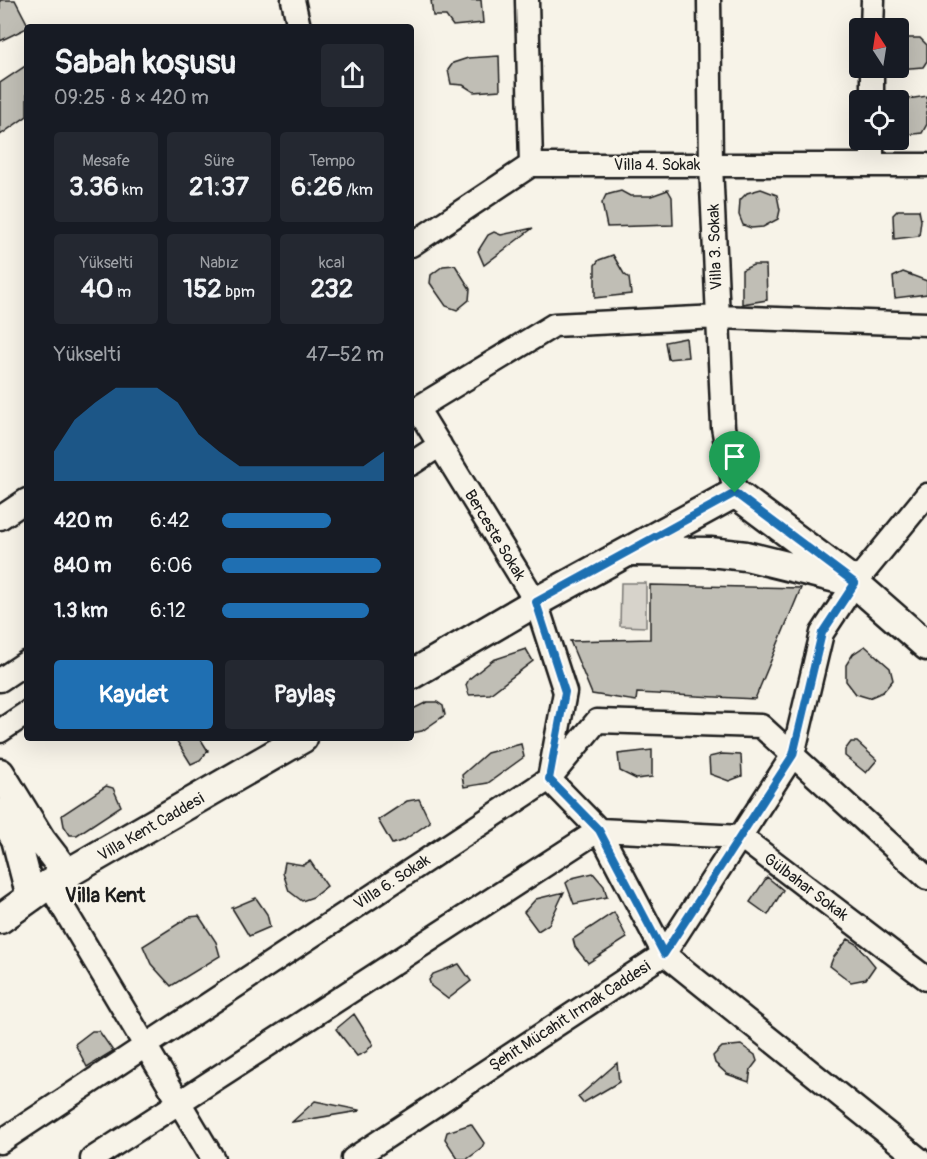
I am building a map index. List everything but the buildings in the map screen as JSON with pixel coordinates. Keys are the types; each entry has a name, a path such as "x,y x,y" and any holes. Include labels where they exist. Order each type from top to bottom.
{"street":[{"path":"293,0 298,24"},
{"path":"414,242 531,165 526,0"},
{"name":"Villa 3. Sokak","path":"709,0 711,165 723,427 735,493"},
{"path":"872,18 873,0"},
{"path":"872,150 872,163"},
{"name":"Villa 4. Sokak","path":"531,165 872,163 927,165"},
{"path":"414,410 554,325 718,317 927,324"},
{"name":"Berceste Sokak","path":"414,410 440,445 536,602 565,692 549,779"},
{"path":"414,462 440,445"},
{"path":"414,673 536,602 735,493 855,583 927,646"},
{"path":"549,779 599,830 664,954 793,755 822,633 855,583 927,495"},
{"path":"0,518 24,502"},
{"path":"697,514 710,552"},
{"path":"746,556 764,514"},
{"path":"630,551 710,552 746,556 855,583"},
{"path":"0,680 24,664"},
{"path":"0,731 24,715"},
{"name":"Villa 6. Sokak","path":"0,1142 549,779 597,721 761,726 793,755"},
{"name":"Villa Kent Caddesi","path":"0,919 50,886 298,741"},
{"path":"793,755 927,878"},
{"path":"0,773 41,840 50,886"},
{"path":"0,813 50,886 213,1159"},
{"path":"92,1159 599,830 741,837"},
{"name":"Gülbahar Sokak","path":"741,837 927,979"},
{"name":"Şehit Mücahit Irmak Caddesi","path":"353,1159 664,954 919,1159"}],"shaded area":[{"path":"621,583 646,583 646,627 620,626"}],"district":[{"name":"Villa Kent","path":"105,895"}],"route":[{"path":"735,493 855,583 822,633 793,755 664,954 599,830 549,779 565,692 536,602 735,493"}]}
